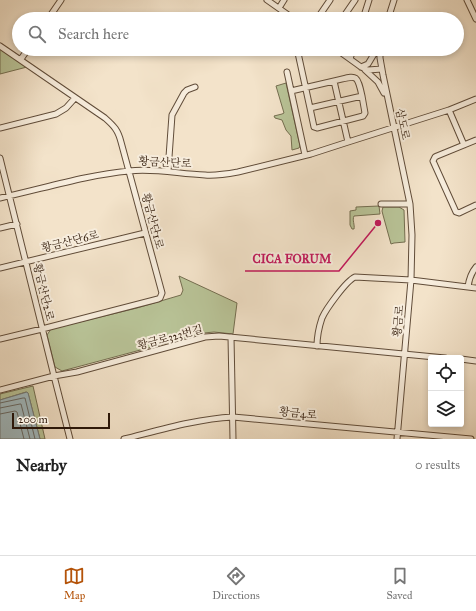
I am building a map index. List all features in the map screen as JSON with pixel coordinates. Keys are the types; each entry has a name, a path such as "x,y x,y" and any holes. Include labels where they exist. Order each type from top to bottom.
{"street":[{"path":"53,12 61,0"},
{"path":"267,0 284,12"},
{"path":"279,8 284,0"},
{"path":"323,12 330,0"},
{"path":"347,12 355,0"},
{"path":"390,12 394,0"},
{"path":"468,0 476,17"},
{"path":"365,12 367,1"},
{"name":"황금산단1로","path":"0,46 12,53"},
{"name":"황금산단1로","path":"0,339 160,298 162,294 117,130 105,118 16,56"},
{"path":"291,91 305,88 351,77 355,78 359,82 364,115 315,128 305,88 299,56"},
{"path":"346,56 378,82 388,100"},
{"path":"361,67 368,64 373,56"},
{"name":"삼도로","path":"381,56 382,70 410,204"},
{"path":"361,67 371,70 382,70"},
{"path":"287,72 305,155"},
{"path":"334,81 348,142"},
{"path":"168,171 172,115 184,93 195,87"},
{"path":"310,108 362,96"},
{"path":"0,128 56,114 66,108 75,98"},
{"name":"황금산단로","path":"0,198 68,182 129,171 154,170 205,175 228,174 305,155 348,142 449,110 476,99"},
{"path":"449,110 464,145"},
{"path":"476,140 437,156 433,161 456,212 459,213 476,205"},
{"name":"황금산단2로","path":"0,158 54,376"},
{"path":"381,204 410,204"},
{"name":"황금로","path":"397,439 411,280 412,243 410,204"},
{"path":"0,228 17,224"},
{"name":"황금산단6로","path":"0,268 145,232"},
{"path":"468,287 472,271 476,267"},
{"path":"317,346 319,330 323,317 352,278 361,277 411,280 476,288"},
{"path":"462,286 470,277"},
{"path":"470,277 476,282"},
{"name":"황금로323번길","path":"54,376 84,370 205,337 219,336 428,356"},
{"path":"231,338 233,439"},
{"path":"464,360 476,361"},
{"path":"0,390 54,376 70,439"},
{"name":"황금4로","path":"124,439 197,421 233,417 471,439"}],"green space":[{"path":"0,49 27,67 0,74"},
{"path":"286,83 300,146 299,148 292,150 291,136 286,130 282,120 275,118 274,116 284,113 276,86"},
{"path":"379,206 380,214 354,216 354,229 352,229 350,225 350,211 356,210 356,207"},
{"path":"383,207 399,207 404,210 405,242 391,244 382,211"},
{"path":"179,276 237,303 233,334 214,332 204,333 62,371 55,367 47,335 51,329 137,308 181,295 183,290"},
{"path":"33,386 45,439 40,439 28,393 26,392 0,400 0,394"}],"water":[{"path":"27,392 40,439 0,439 0,400"}],"place":[{"name":"CICA FORUM","path":"378,223"}]}
